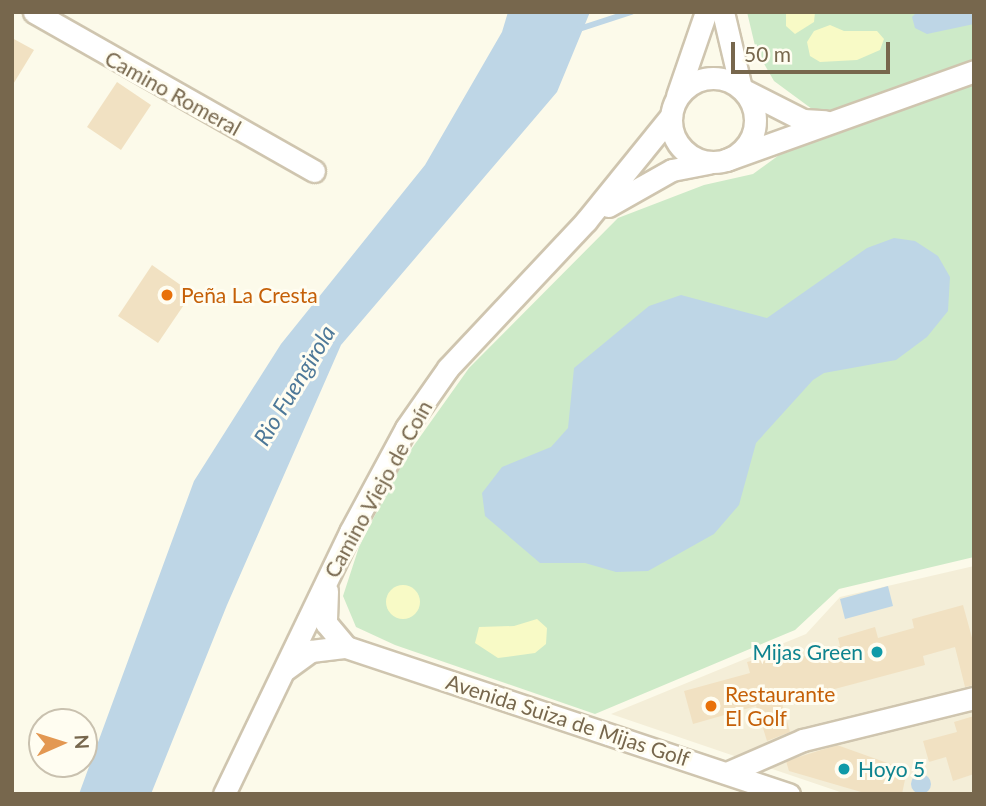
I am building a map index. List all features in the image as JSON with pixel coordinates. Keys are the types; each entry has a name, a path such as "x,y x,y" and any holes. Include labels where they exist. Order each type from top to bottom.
{"street":[{"name":"Camino Romeral","path":"34,12 314,171"},
{"name":"Camino Viejo de Coín","path":"223,794 330,575 406,428 447,368 586,221 673,109 706,12"},
{"path":"723,12 742,89 755,117 753,131 738,153 719,161 687,153 677,142 673,109 682,91 706,78 720,78 742,89 803,120 838,121"},
{"name":"Camino Viejo de Coín","path":"586,221 672,170 719,161 974,71"},
{"path":"330,575 326,623 346,647"},
{"name":"Avenida Suiza de Mijas Golf","path":"282,673 311,651 346,647 789,794"},
{"path":"727,773 803,740 974,698"}],"shaded area":[{"path":"747,12 974,12 974,557 839,589 795,630 595,714 395,645 356,627 343,596 359,547 400,465 469,368 618,218 704,185 753,174 786,150 810,141 812,109 774,81 756,50"},
{"path":"974,566 974,794 846,794 611,714 806,634 840,597"}],"sand":[{"path":"786,12 815,12 814,22 795,34 786,26"},
{"path":"830,25 844,31 877,31 884,39 880,50 857,60 820,62 810,56 807,42 814,31"},
{"path":"403,585 415,590 420,602 415,614 403,619 391,614 386,602 391,590"},
{"path":"537,619 547,628 546,644 535,653 498,658 475,643 479,627 514,626"}],"water":[{"name":"Rio Fuengirola","path":"508,12 590,12 557,92 341,345 227,605 151,794 79,794 85,778 98,778 98,742 194,481 281,344 425,165 502,32"},
{"path":"917,12 974,12 974,24 927,34 915,28 912,17"},
{"path":"894,238 915,241 938,256 950,277 948,311 927,337 896,360 824,373 813,380 756,443 739,505 714,534 648,571 616,572 585,563 540,563 485,516 482,493 502,467 551,447 568,428 574,368 649,306 681,295 767,318 867,248"},
{"path":"888,586 893,606 845,619 840,599"},
{"path":"921,774 928,777 931,784 928,791 921,794 914,791 911,784 914,777"}],"building":[{"path":"12,38 34,50 12,86"},
{"path":"117,82 151,105 121,150 87,127"},
{"path":"152,265 192,293 158,343 118,316"},
{"name":"Mijas Green","path":"963,605 974,645 974,685 965,687 955,647 923,656 925,665 782,703 790,732 767,741 756,706 693,724 684,691 750,673 747,662 798,649 800,657 840,646 838,638 875,627 878,638 914,628 912,619"},
{"path":"974,716 974,774 953,781 946,757 929,762 923,741 957,732 954,722"},
{"name":"Hoyo 5","path":"837,745 907,770 902,794 868,794 789,771 786,761"}],"waterway":[{"path":"576,30 631,12"}],"place":[{"name":"Peña La Cresta","path":"167,295"},
{"name":"Mijas Green","path":"877,652"},
{"name":"Restaurante El Golf","path":"711,706"},
{"name":"Hoyo 5","path":"844,769"}]}
